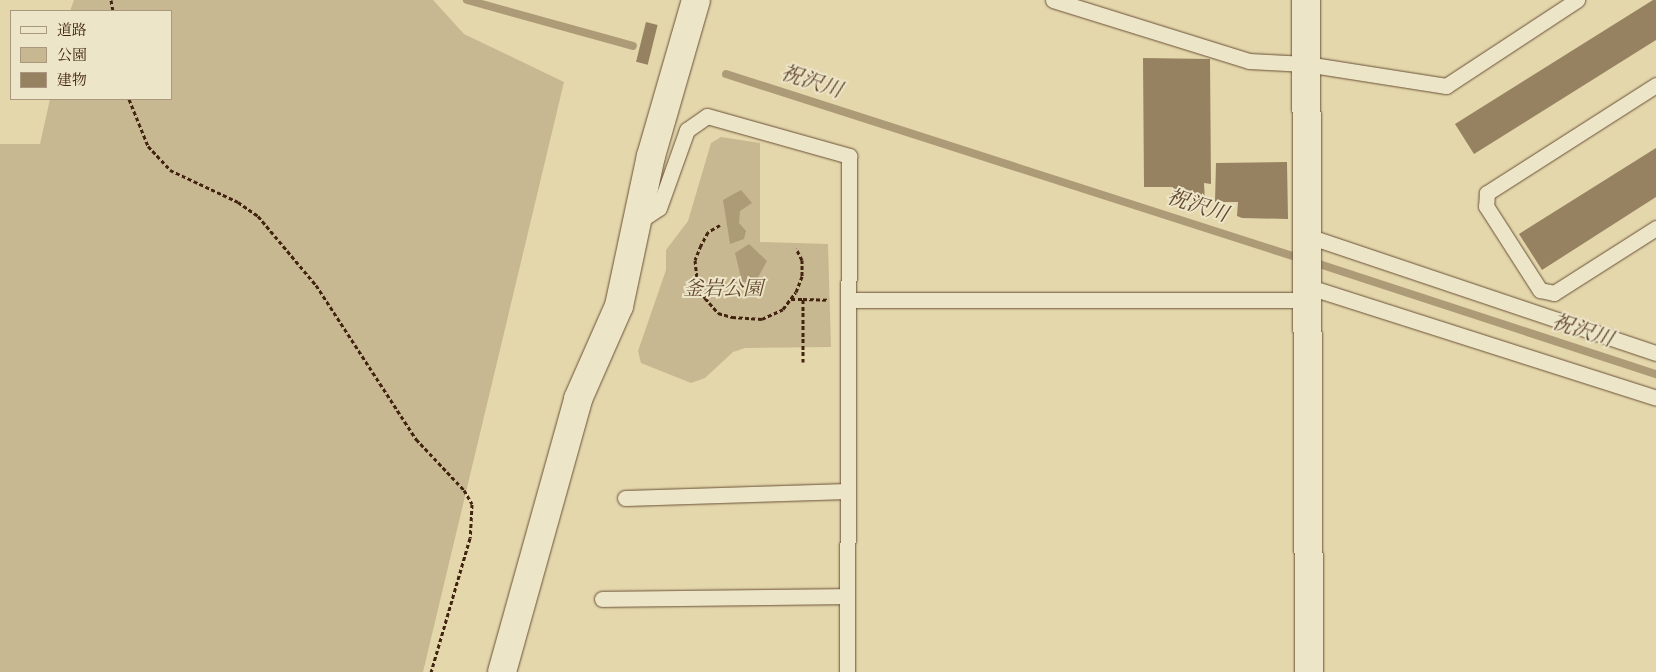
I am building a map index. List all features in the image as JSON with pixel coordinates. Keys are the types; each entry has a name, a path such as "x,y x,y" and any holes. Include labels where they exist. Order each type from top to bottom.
{"street":[{"path":"502,672 578,399 619,306 634,225 696,0"},
{"path":"1306,0 1309,672"}],"lane":[{"path":"1053,0 1249,61 1306,64 1446,86 1577,0"},
{"path":"1656,85 1486,193 1486,206 1540,290 1554,293 1656,228"},
{"path":"634,225 659,208 687,130 707,116 850,156 847,672"},
{"path":"1306,238 1656,353"},
{"path":"849,300 1306,288 1656,398"},
{"path":"626,498 848,491"},
{"path":"602,598 847,596"}],"path":[{"path":"129,100 148,146 170,170 238,202 258,216 316,286 416,439 464,490 472,504 470,538 431,672"},
{"path":"720,225 708,232 695,260 698,278 705,298 718,313 732,317 762,319 783,308 791,299 802,276 802,260 796,248"},
{"path":"791,299 849,300"},
{"path":"803,299 803,362"}],"green space":[{"path":"74,0 433,0 464,34 564,82 423,672 0,672 0,144 40,144 50,100 172,100 172,10 70,10"},
{"name":"釜岩公園","path":"721,137 760,143 760,242 828,244 831,347 745,348 733,352 705,378 691,383 641,363 638,351 666,270 666,250 688,221 711,143"}],"shaded area":[{"path":"741,190 752,203 740,211 739,223 746,231 744,239 730,244 723,200"},
{"path":"749,244 767,261 755,283 742,282 735,253"}],"building":[{"path":"1653,0 1656,0 1656,40 1474,154 1455,124"},
{"path":"646,22 658,25 648,65 636,62"},
{"path":"1143,58 1210,59 1211,184 1204,183 1205,202 1172,195 1173,187 1144,187"},
{"path":"1656,148 1656,197 1542,270 1519,234"},
{"path":"1287,162 1288,219 1242,218 1237,216 1238,202 1215,202 1216,163"}],"waterway":[{"name":"祝沢川","path":"467,0 633,46"},
{"name":"祝沢川","path":"726,74 1302,259"},
{"name":"祝沢川","path":"1313,262 1656,374"}]}
